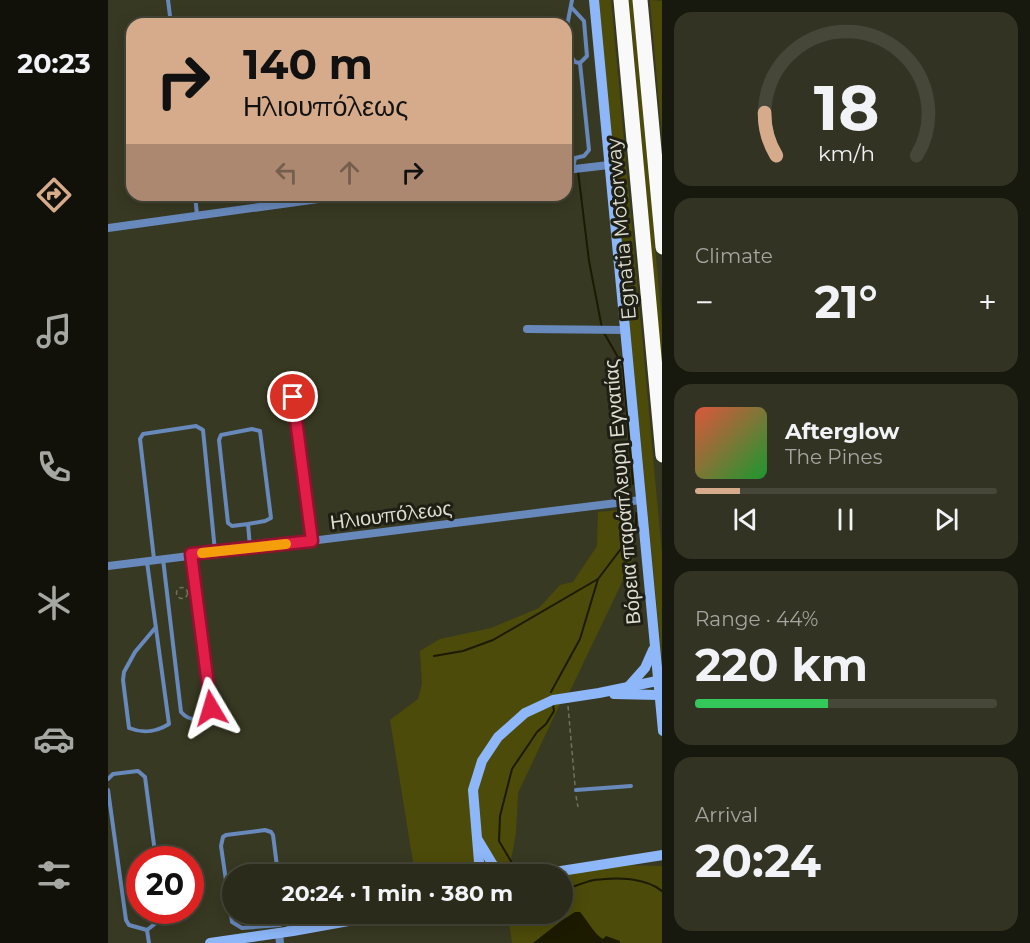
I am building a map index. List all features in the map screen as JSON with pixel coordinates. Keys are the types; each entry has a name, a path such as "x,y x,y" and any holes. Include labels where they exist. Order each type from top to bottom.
{"highway":[{"name":"Egnatia Motorway","path":"621,0 662,444"},
{"name":"Egnatia Motorway","path":"640,0 662,236"}],"street":[{"name":"Βόρεια παράπλευρη Εγνατίας","path":"594,0 662,724"},
{"path":"572,169 609,165"},
{"path":"108,228 302,201"},
{"path":"527,329 626,330"},
{"name":"Ηλιουπόλεως","path":"108,566 641,500"},
{"path":"629,686 645,668 654,647"},
{"path":"479,864 473,790 476,777 491,746 505,729 525,712 553,700 657,681"},
{"path":"599,693 658,695"},
{"path":"476,837 493,864"},
{"path":"573,869 660,856"},
{"path":"487,857 488,864"},
{"path":"210,943 280,938 293,931 332,924"}],"lane":[{"path":"168,0 170,18"},
{"path":"569,18 572,0"},
{"path":"572,8 585,24 587,56 580,63"},
{"path":"572,58 574,62 580,63"},
{"path":"572,164 575,158 584,156 589,150 580,63"},
{"path":"196,201 197,215"},
{"path":"293,397 312,541"},
{"path":"191,554 211,708 207,714 197,719 186,717 181,712 155,559 140,439 143,434 196,426 203,430 215,552"},
{"path":"252,429 260,431 270,518 248,524 232,526 228,523 219,440 221,435 252,429"},
{"path":"248,524 250,548"},
{"path":"155,559 156,627 169,724 155,730 139,731 129,728 123,680 129,661 156,627"},
{"path":"108,779 112,774 138,771 145,777 154,846"},
{"path":"576,790 631,786"},
{"path":"108,790 126,920 129,924 147,930"},
{"path":"224,864 221,846 223,837 265,830 273,835 277,864"},
{"path":"147,930 155,924"},
{"path":"235,924 242,928 282,924"},
{"path":"286,924 293,931"},
{"path":"147,930 149,943"}],"path":[{"path":"568,697 578,807"}],"shaded area":[{"path":"598,0 611,0 662,554 662,660"},
{"path":"629,0 633,0 662,324 662,371"},
{"path":"650,0 662,1 662,136"},
{"path":"632,509 636,553 518,793 516,832 510,864 413,864 390,720 418,699 422,684 420,651 440,639 491,628 539,608 560,585 573,582 597,546 598,512"},
{"path":"625,865 662,866 662,943 512,943 509,924 573,924 573,873"},
{"path":"580,912 603,939 606,936 620,943 533,943 557,924 573,924 573,913"}],"waterway":[{"path":"578,171 589,261 602,328"},
{"path":"604,333 623,366 633,484"},
{"path":"434,656 463,651 493,640 598,579 636,529 636,513"},
{"path":"551,692 580,639 598,579"},
{"path":"512,863 499,841 500,816 512,769 537,732 546,724 554,711 553,705"},
{"path":"573,887 594,880 612,878 648,883 662,891"}],"slow traffic":[{"path":"202,553 286,544"}],"route":[{"path":"211,708 191,554 312,541 293,397"}]}
